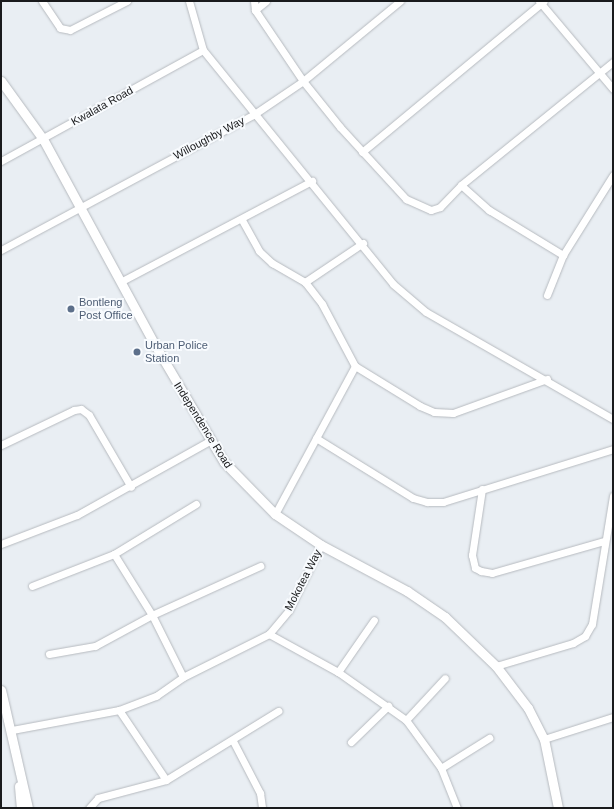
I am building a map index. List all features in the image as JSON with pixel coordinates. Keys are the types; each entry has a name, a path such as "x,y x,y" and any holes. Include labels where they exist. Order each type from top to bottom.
{"street":[{"path":"42,1 60,28 70,30 127,1"},
{"path":"189,1 203,50 254,115 312,181 363,243 393,284 426,312 547,379 613,419"},
{"path":"254,1 256,10 303,81 362,152 406,200 431,210 440,207 461,185 613,62"},
{"path":"256,10 266,1"},
{"name":"Willoughby Way","path":"1,250 254,115 303,81 400,1"},
{"path":"362,152 541,2 613,89"},
{"name":"Kwalata Road","path":"1,161 203,50"},
{"name":"Independence Road","path":"1,81 43,139 211,440 237,476 275,514 322,545 407,591 445,617 496,666 528,708 544,739 554,777 558,808"},
{"path":"547,295 563,255 613,175"},
{"path":"122,281 242,220 312,181"},
{"path":"461,185 489,210 563,255"},
{"path":"242,220 259,251 272,263 305,282 322,304 355,366 420,406 434,412 453,413 547,379"},
{"path":"305,282 363,243"},
{"path":"275,514 355,366"},
{"path":"1,445 81,409 89,415 130,487"},
{"path":"316,438 413,498 443,502 613,449"},
{"path":"1,544 77,515 130,487 211,440"},
{"path":"482,489 472,555 475,568 481,571 492,573 604,542"},
{"path":"496,666 574,643 585,636 592,624 604,542 613,496"},
{"path":"32,586 114,554 196,504"},
{"name":"Mokotea Way","path":"269,634 290,610 322,545"},
{"path":"114,554 152,615 183,678"},
{"path":"48,654 95,646 152,615 260,566"},
{"path":"338,672 374,620"},
{"path":"12,730 119,710 156,696 183,678 269,634 338,672 406,720 441,768 457,808"},
{"path":"406,720 445,678"},
{"path":"1,690 12,730 28,808"},
{"path":"351,742 388,706"},
{"path":"119,710 166,780"},
{"path":"89,808 98,798 166,780 233,741 278,711"},
{"path":"544,739 613,717"},
{"path":"441,768 489,738"},
{"path":"233,741 260,793 262,808"},
{"path":"19,767 21,808"}],"place":[{"name":"Bontleng Post Office","path":"71,309"},
{"name":"Urban Police Station","path":"137,352"}]}
